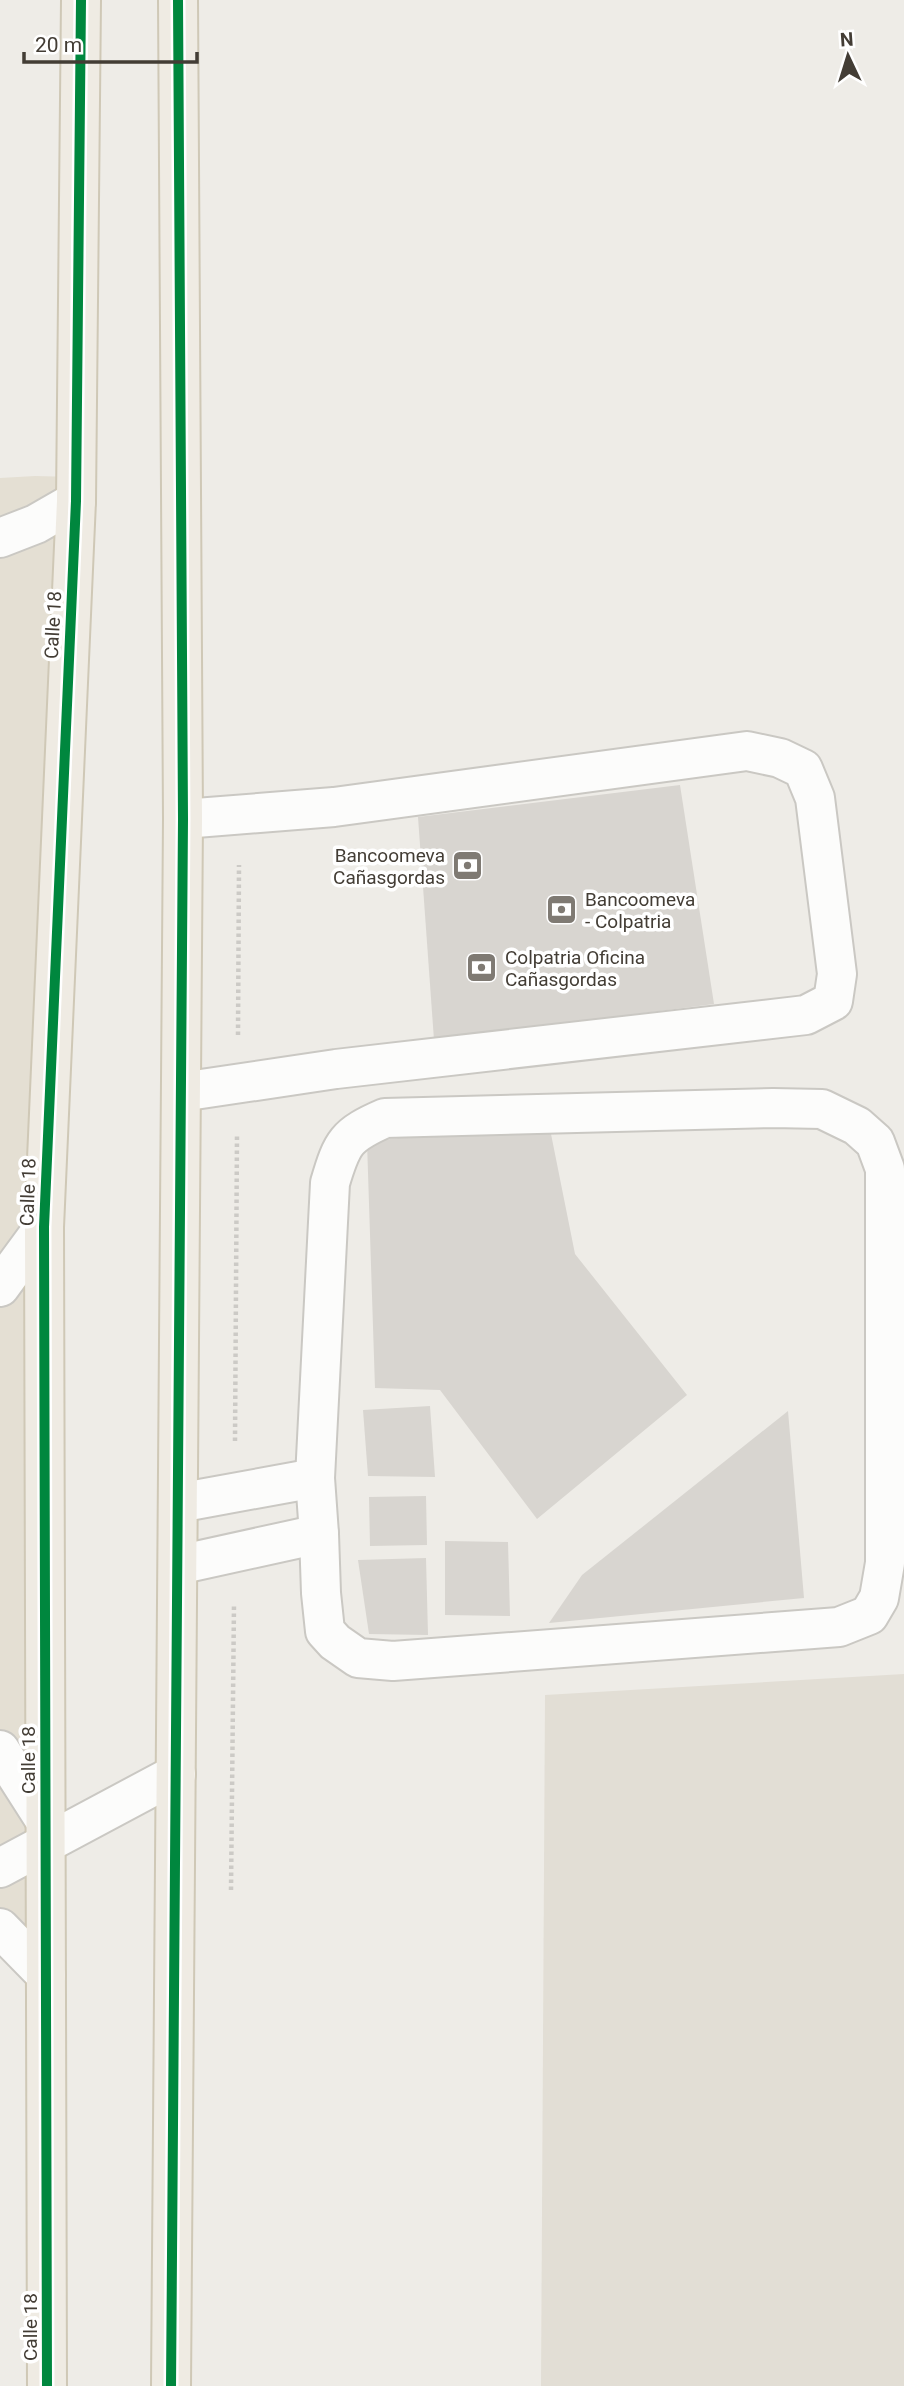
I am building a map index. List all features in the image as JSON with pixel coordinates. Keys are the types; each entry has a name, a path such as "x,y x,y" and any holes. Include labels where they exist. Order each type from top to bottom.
{"main road":[{"name":"Calle 18","path":"47,2386 44,1227 76,501 81,0"},
{"path":"172,2386 183,819 177,0"}],"lane":[{"path":"0,538 36,524 76,501"},
{"path":"181,1092 336,1069 806,1015 833,1001 837,974 815,798 803,769 780,758 747,751 334,807 183,819"},
{"path":"822,1109 858,1126 875,1142 885,1169 885,1563 879,1598 869,1615 839,1627 393,1661 358,1658 335,1642 325,1631 319,1534 315,1478 330,1183 339,1151 359,1130 385,1118 822,1109"},
{"path":"0,1287 44,1227"},
{"path":"178,1503 315,1478"},
{"path":"178,1565 319,1534"},
{"path":"0,1750 46,1833"},
{"path":"0,1868 46,1833 176,1774"},
{"path":"0,1928 46,1975"}],"path":[{"path":"234,1493 239,815"},
{"path":"231,1890 234,1554"}],"shaded area":[{"path":"75,477 46,1949 0,1949 0,478"},
{"path":"904,1674 904,2386 541,2386 545,1695"}],"building":[{"name":"Bancoomeva - Colpatria","path":"680,785 714,1004 434,1040 418,817"},
{"path":"548,1119 575,1254 687,1395 537,1519 440,1390 375,1388 367,1142"},
{"path":"430,1406 435,1477 368,1476 363,1410"},
{"path":"788,1411 804,1598 549,1623 582,1575"},
{"path":"426,1496 427,1545 370,1546 369,1497"},
{"path":"445,1541 508,1542 510,1616 445,1615"},
{"path":"426,1558 428,1635 369,1634 358,1560"}],"cycle path":[{"path":"47,2386 44,1227 76,501 81,0"},
{"path":"171,2386 183,819 178,0"}],"place":[{"name":"Bancoomeva Cañasgordas","path":"468,866"},
{"name":"Bancoomeva - Colpatria","path":"562,910"},
{"name":"Colpatria Oficina Cañasgordas","path":"482,968"}]}
